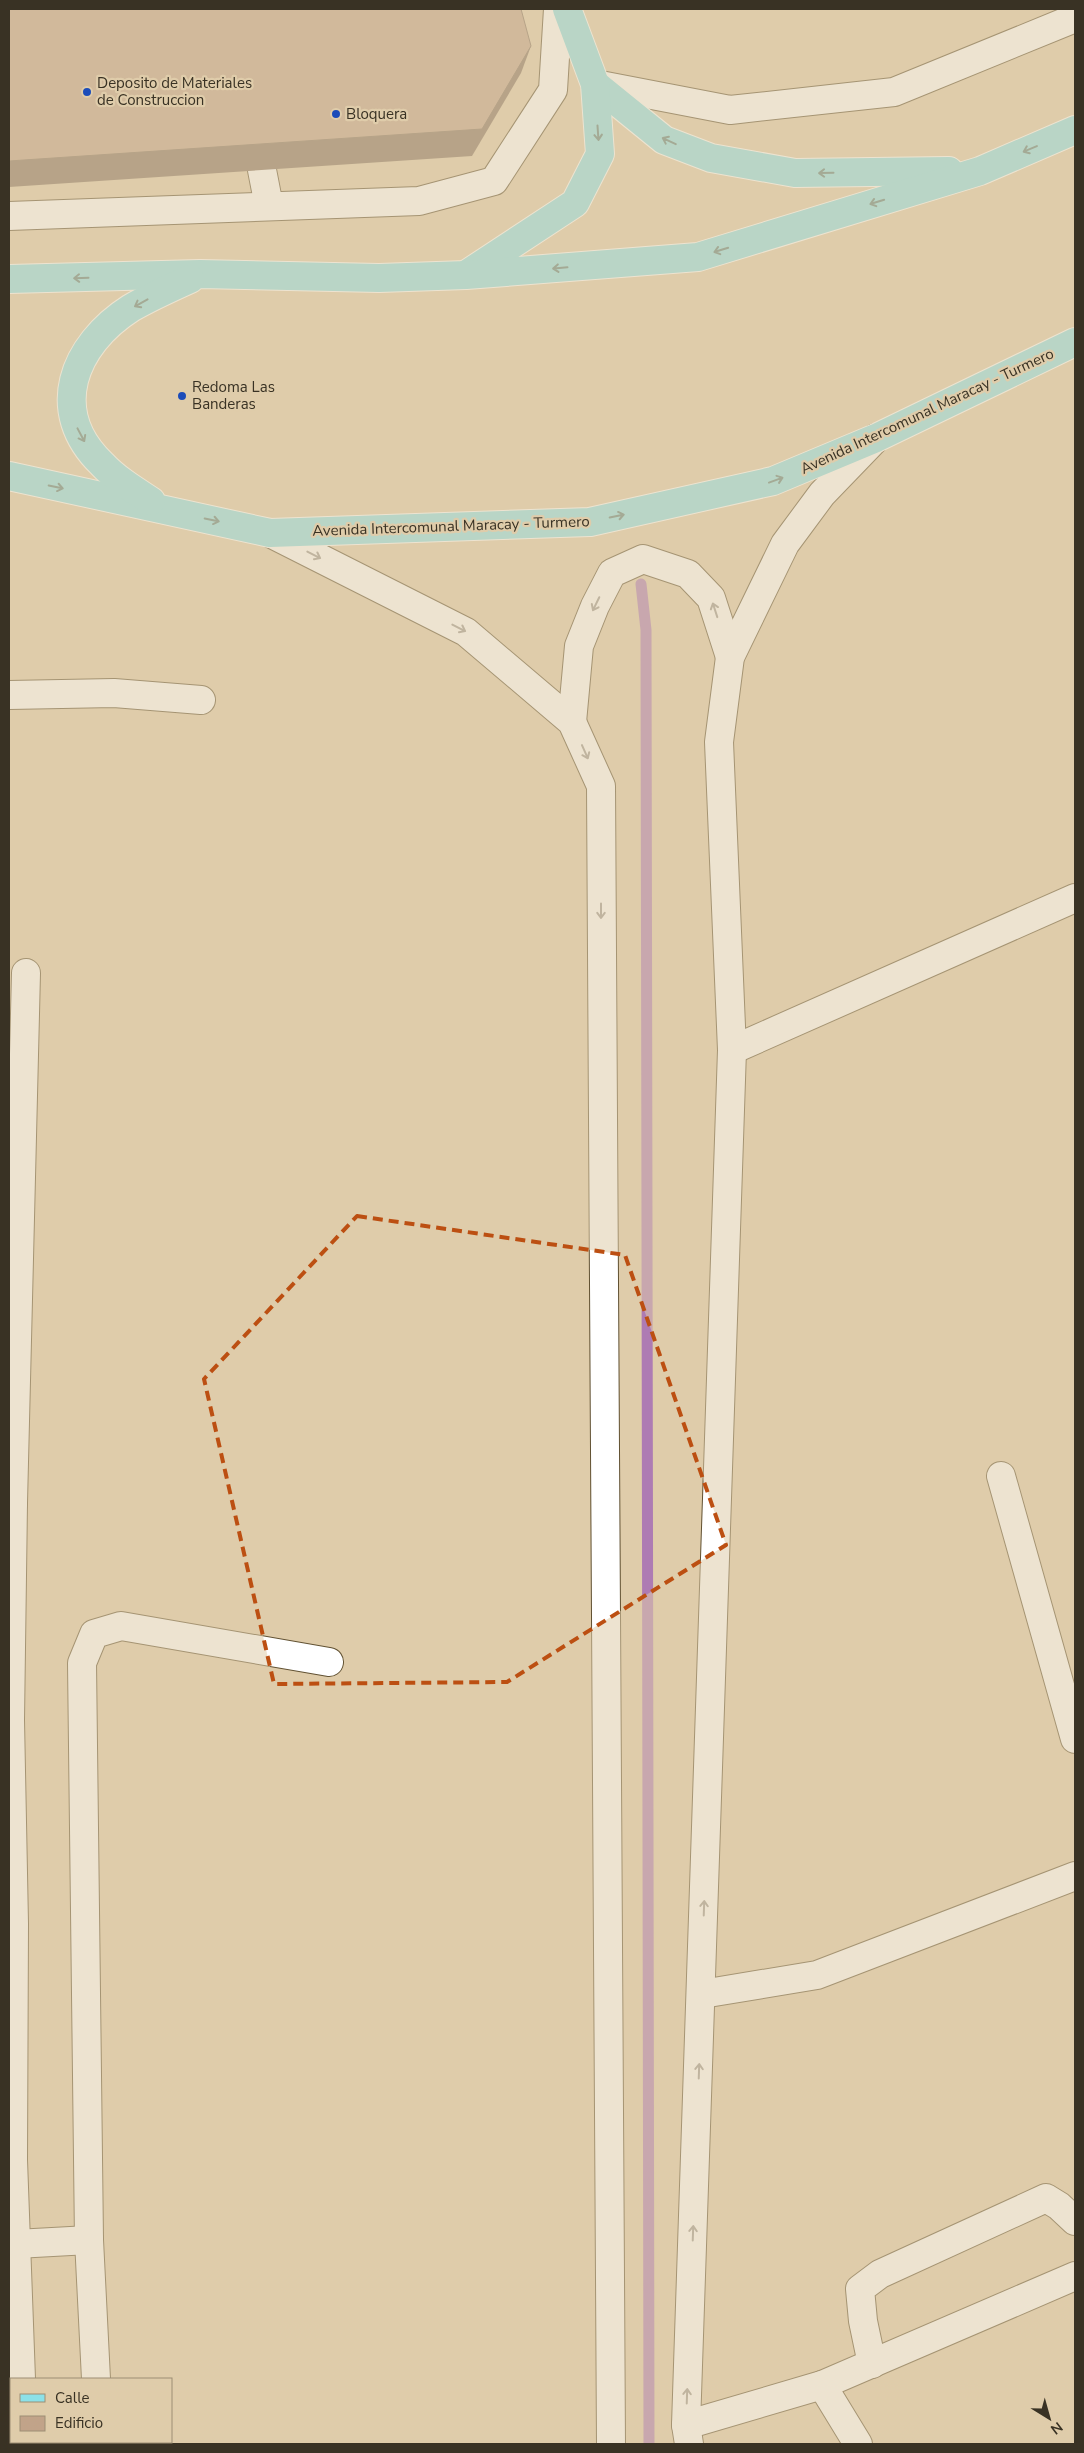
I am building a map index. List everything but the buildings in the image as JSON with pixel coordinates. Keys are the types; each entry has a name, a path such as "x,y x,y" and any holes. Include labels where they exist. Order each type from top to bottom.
{"main road":[{"path":"466,275 575,203 600,154 595,84 568,9"},
{"path":"595,84 664,140 711,158 795,174 980,171"},
{"path":"9,279 200,274 380,278 466,275 698,257 980,171 1075,130"},
{"path":"164,510 124,484 101,464 87,447 73,416 71,397 75,372 87,348 130,309 200,274"},
{"name":"Avenida Intercomunal Maracay - Turmero","path":"9,476 270,533 590,522 772,482 876,438 1075,342"}],"street":[{"path":"9,216 419,201 494,181 553,90 558,9"},
{"path":"595,84 730,110 894,92 1075,18"},
{"path":"262,170 269,206"},
{"path":"876,438 822,494 785,544 730,657 718,742 732,1050 687,2435 822,2385 1075,2276"},
{"path":"270,533 466,632 572,722 601,786 611,2444"},
{"path":"572,722 578,646 595,606 612,573 643,559 688,574 711,598 730,657"},
{"path":"9,695 114,692 201,700"},
{"path":"732,1050 1075,898"},
{"path":"17,2369 16,2244 11,2160 11,1502 26,973"},
{"path":"1001,1476 1075,1739"},
{"path":"96,2378 89,2240 82,1663 94,1634 121,1626 329,1662"},
{"path":"702,1994 816,1975 1075,1876"},
{"path":"872,2364 863,2321 860,2289 880,2274 1046,2198 1059,2206 1075,2221"},
{"path":"16,2244 89,2240"},
{"path":"822,2385 858,2444"}],"highlighted area":[{"path":"357,1216 625,1255 726,1545 507,1682 274,1684 204,1379"}],"waterway":[{"path":"641,584 646,630 649,2444"}],"place":[{"name":"Deposito de Materiales de Construccion","path":"87,92"},
{"name":"Bloquera","path":"336,114"},
{"name":"Redoma Las Banderas","path":"182,396"}]}
